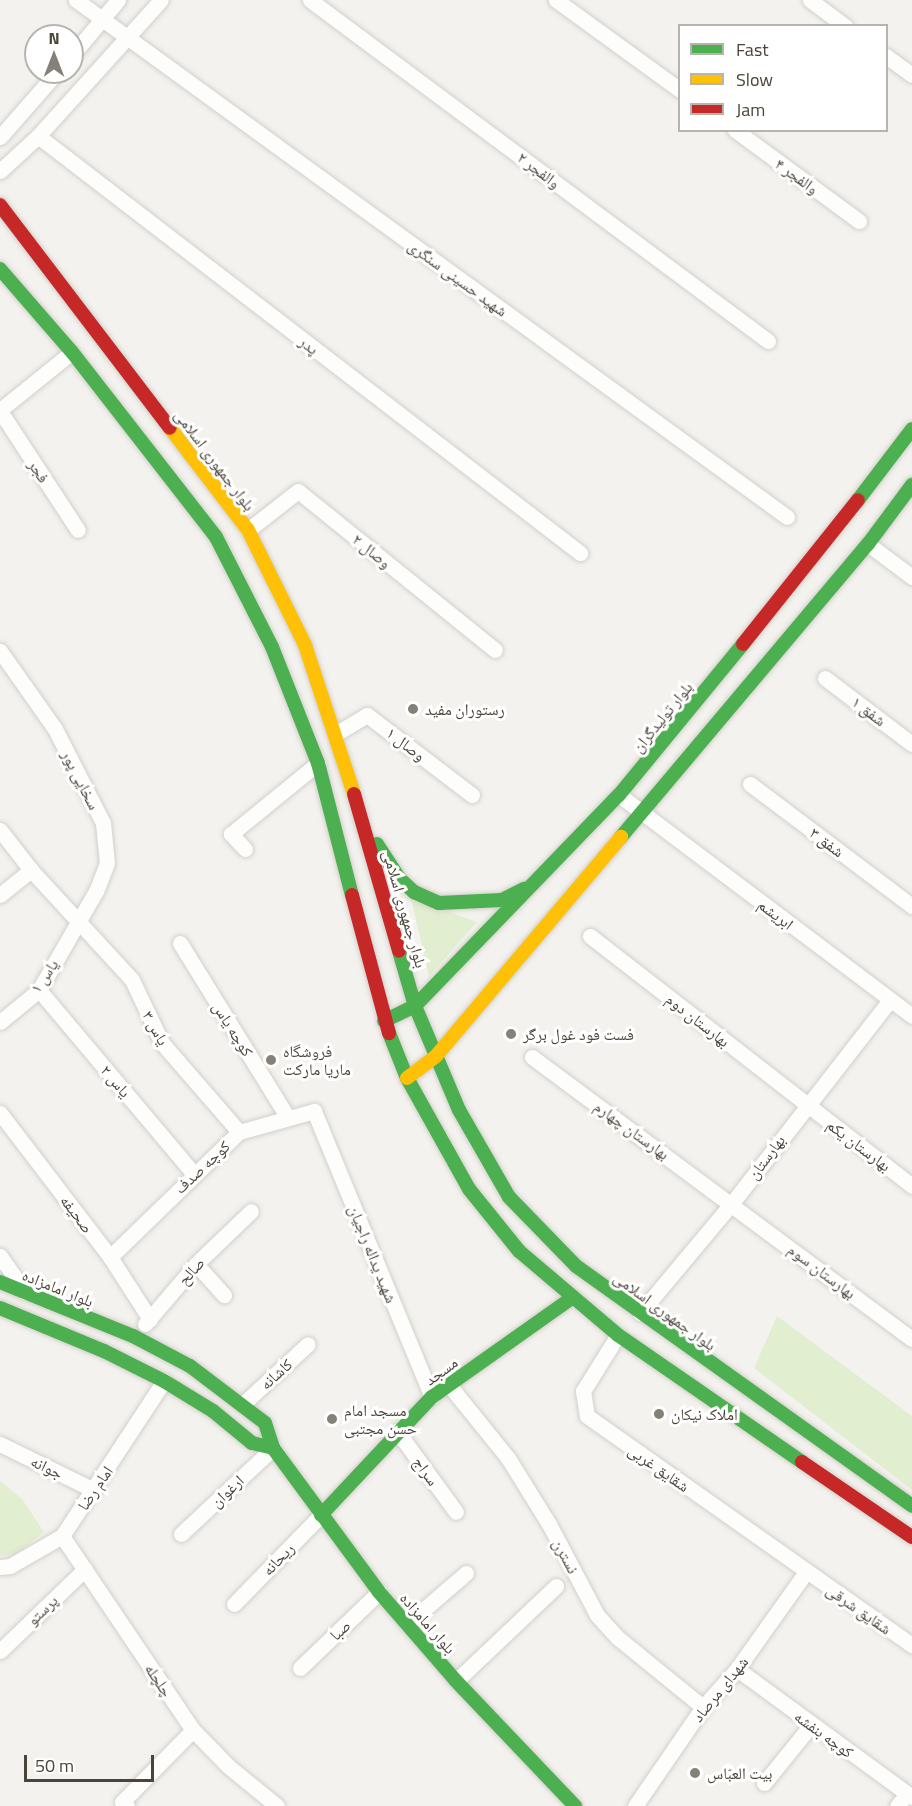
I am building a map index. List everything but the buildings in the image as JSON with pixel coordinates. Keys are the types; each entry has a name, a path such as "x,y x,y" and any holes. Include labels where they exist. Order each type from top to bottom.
{"main road":[{"name":"بلوار جمهوری اسلامی","path":"1,207 248,530 305,645 337,733 415,1006 459,1110 509,1197 576,1266 912,1506"},
{"path":"0,269 72,352 216,537 272,647 318,763 384,1021 407,1078 469,1189 519,1251 618,1335 912,1537"},
{"name":"بلوار تولیدگران","path":"384,1021 415,1006 619,795 816,555 912,429"},
{"path":"407,1078 436,1056 640,811 868,544 912,486"},
{"path":"362,818 399,878 414,891 439,903 502,900 535,884"},
{"name":"بلوار امامزاده","path":"0,1282 134,1336 190,1365 266,1423 273,1448 379,1592 456,1681 575,1806"},
{"name":"مسجد","path":"321,1515 396,1431 432,1397 572,1298"},
{"path":"0,1308 104,1351 164,1381 213,1411 252,1443 273,1448"},
{"path":"880,1517 895,1495"}],"street":[{"name":"شهید حسینی سنگری","path":"75,0 787,517"},
{"path":"84,41 118,0"},
{"path":"0,171 7,159 38,136 128,39 160,0"},
{"name":"والفجر ۲","path":"310,0 768,341"},
{"path":"556,0 678,89"},
{"path":"810,0 842,24"},
{"path":"888,57 912,75"},
{"path":"0,137 46,84"},
{"name":"والفجر ۴","path":"738,132 859,221"},
{"name":"پدر","path":"38,136 580,553"},
{"path":"0,411 72,352"},
{"name":"فجر","path":"0,411 78,530"},
{"name":"وصال ۲","path":"248,530 298,491 495,650"},
{"path":"868,544 912,577"},
{"name":"سخایی پور","path":"0,651 56,729 103,823 107,863 78,921"},
{"name":"شفق ۱","path":"825,678 912,744"},
{"name":"وصال ۱","path":"337,733 367,715 472,795"},
{"path":"245,849 231,834 318,763"},
{"name":"شفق ۳","path":"750,784 910,899"},
{"name":"ابریشم","path":"619,795 912,1016"},
{"name":"یاس ۳","path":"0,830 31,870 132,981 162,1043 239,1132"},
{"path":"0,895 31,870"},
{"name":"یاس ۱","path":"0,1022 39,990 78,921"},
{"name":"بهارستان دوم","path":"590,936 806,1104"},
{"name":"کوچه یاس","path":"180,943 287,1116"},
{"name":"یاس ۲","path":"39,990 193,1173"},
{"name":"بهارستان","path":"640,1312 732,1203 806,1104 890,999"},
{"name":"بهارستان چهارم","path":"532,1057 732,1203"},
{"name":"بهارستان یکم","path":"806,1104 912,1186"},
{"name":"کوچه صدف","path":"110,1257 193,1173 239,1132 287,1116 314,1111"},
{"name":"شهید یداله راجیان","path":"314,1111 432,1397"},
{"name":"صحیفه","path":"0,1113 110,1257 150,1319"},
{"name":"بهارستان سوم","path":"732,1203 912,1339"},
{"name":"صالح","path":"134,1336 196,1264 251,1211"},
{"path":"0,1256 25,1292"},
{"path":"196,1264 224,1295"},
{"name":"شقایق غربی","path":"618,1335 584,1391 587,1416 806,1572"},
{"name":"کاشانه","path":"243,1404 308,1344"},
{"name":"امام رضا","path":"0,1567 10,1566 62,1536 164,1381"},
{"name":"نسترن","path":"449,1385 508,1458 549,1524 597,1615 618,1638 703,1707"},
{"name":"سراج","path":"396,1431 456,1512"},
{"name":"جوانه","path":"0,1444 94,1490"},
{"name":"ارغوان","path":"181,1534 273,1448"},
{"name":"ریحانه","path":"234,1604 321,1515"},
{"name":"چلچله","path":"62,1536 193,1730 228,1766 277,1806"},
{"name":"پرستو","path":"0,1651 85,1569"},
{"name":"شقایق شرقی","path":"806,1572 912,1646"},
{"name":"شهدای مرصاد","path":"635,1806 703,1707 737,1669 806,1572"},
{"path":"407,1623 466,1573"},
{"path":"456,1681 556,1586"},
{"name":"صبا","path":"300,1668 379,1592"},
{"name":"کوچه بنفشه","path":"737,1669 906,1799"},
{"path":"764,1783 811,1725"},
{"path":"127,1806 122,1802 193,1730"}],"green space":[{"path":"411,898 477,922 429,976"},
{"path":"777,1316 912,1416 912,1490 754,1368"},
{"path":"0,1481 22,1499 44,1532 16,1554 0,1556"}],"traffic: fast":[{"path":"0,269 72,352 216,537 272,647 318,763 352,895"},
{"path":"858,500 912,429"},
{"path":"621,837 868,544 912,485"},
{"path":"384,1021 415,1006 619,795 743,644"},
{"path":"377,844 399,878 414,892 439,903 502,900 524,889"},
{"path":"399,951 415,1006 459,1110 509,1197 576,1266 912,1506"},
{"path":"389,1033 407,1078 469,1189 519,1251 618,1335 802,1462"},
{"path":"0,1282 133,1336 190,1366 265,1423 273,1448 379,1592 456,1681 575,1806"},
{"path":"321,1515 432,1397 572,1298"},
{"path":"0,1308 104,1351 164,1381 213,1411 252,1443 273,1448"}],"traffic: slow":[{"path":"170,428 248,530 305,645 354,794"},
{"path":"407,1078 436,1056 621,837"}],"traffic: jam":[{"path":"0,205 170,428"},
{"path":"743,644 858,500"},
{"path":"354,794 399,951"},
{"path":"352,895 389,1033"},
{"path":"802,1462 912,1537"}],"place":[{"name":"رستوران مفید","path":"413,709"},
{"name":"فست فود غول برگر","path":"511,1034"},
{"name":"فروشگاه ماریا مارکت","path":"271,1060"},
{"name":"املاک نیکان","path":"659,1414"},
{"name":"مسجد امام حسن مجتبی","path":"332,1419"},
{"name":"بیت العبّاس","path":"695,1773"}]}
